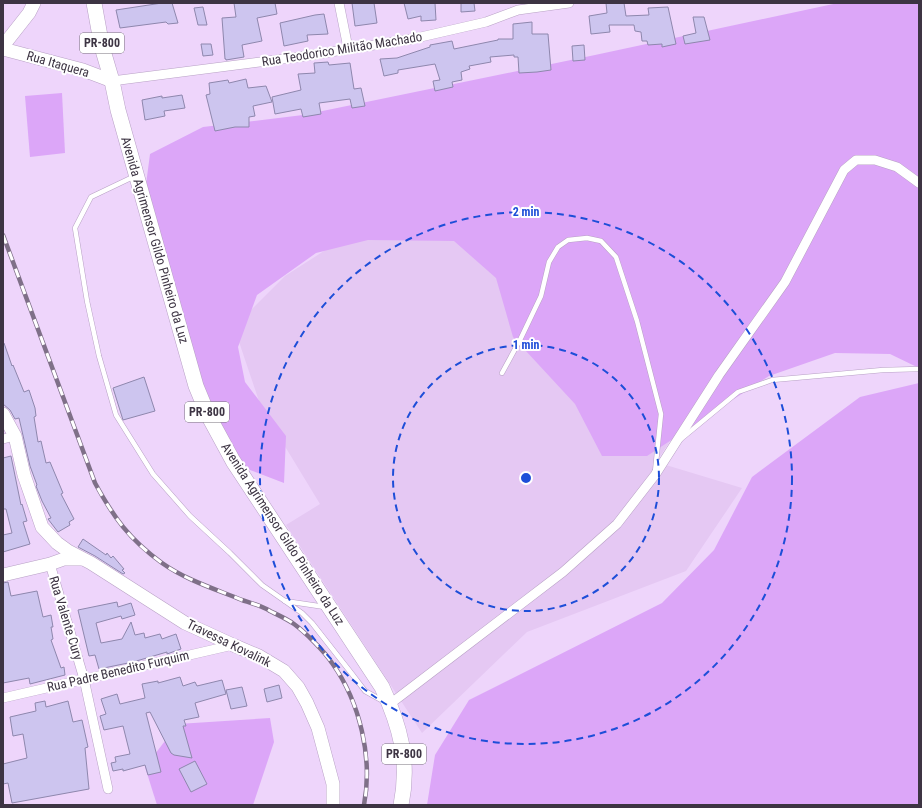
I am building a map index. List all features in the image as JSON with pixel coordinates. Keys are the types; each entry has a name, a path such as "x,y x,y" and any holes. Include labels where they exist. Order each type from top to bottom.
{"main road":[{"name":"Avenida Agrimensor Gildo Pinheiro da Luz","path":"94,3 102,47 118,110 196,386 208,415 233,461 382,686 401,736 404,754 405,766 401,805"}],"street":[{"path":"3,48 29,13 34,3"},
{"path":"339,3 348,48"},
{"name":"Rua Teodorico Militão Machado","path":"112,82 299,57 412,39 486,22 518,6 569,3"},
{"name":"Rua Itaquera","path":"3,48 83,70 112,82"},
{"path":"390,704 563,572 617,524 655,476 719,375 785,282 844,170 856,160 875,160 897,167 919,183"},
{"name":"Travessa Kovalink","path":"3,414 9,437 42,527 57,543 185,623 259,656 284,671 298,687 318,728 333,784 333,805"},
{"path":"50,564 56,560 60,554 57,543"},
{"path":"3,575 50,564 64,559 87,561"},
{"name":"Rua Valente Cury","path":"50,564 84,679 108,789"},
{"name":"Rua Padre Benedito Furquim","path":"3,698 232,645"}],"lane":[{"path":"136,175 91,197 75,228 88,308 116,415 153,474 190,516 262,585 302,613 312,623 365,691 390,704"},
{"path":"502,373 541,296 549,262 558,247 568,240 587,238 601,241 616,257 637,321 660,414 655,476"},
{"path":"674,446 738,392 772,380 883,370 919,369"},
{"path":"283,601 330,608"}],"shaded area":[{"path":"838,3 919,3 919,368 890,354 835,353 769,376 647,456 602,456 575,404 513,337 496,278 454,241 368,240 316,253 257,295 238,347 245,382 286,436 284,483 237,465 209,412 145,192 150,154 203,127 303,115"},
{"path":"62,93 65,153 30,157 25,96"},
{"path":"461,222 763,303 656,462 742,488 686,571 527,632 422,733 286,525 320,504 261,407 234,327 285,276 352,233"},
{"path":"919,383 919,805 427,805 435,755 469,700 662,603 714,550 752,477 860,397"},
{"path":"270,718 274,742 253,805 157,805 145,767 178,724"}],"building":[{"path":"162,3 172,3 178,23 168,24 166,22 120,28 116,10"},
{"path":"234,3 275,3 277,14 257,18 262,41 242,45 244,57 226,60 222,18 236,17"},
{"path":"352,3 374,3 377,23 355,26"},
{"path":"404,3 435,3 436,20 421,21 421,16 408,19"},
{"path":"461,3 474,3 475,11 461,12"},
{"path":"606,3 624,3 626,16 649,15 648,8 668,7 676,44 662,47 662,44 648,45 647,41 642,41 641,32 635,31 634,25 609,25 610,32 591,34 589,16 607,13"},
{"path":"203,7 207,25 198,25 194,8"},
{"path":"324,14 328,34 307,35 308,41 284,46 280,23"},
{"path":"693,17 704,17 710,40 685,44 683,36 696,33"},
{"path":"532,22 532,34 548,34 551,70 519,73 518,57 514,57 514,55 490,57 491,62 469,66 470,69 461,72 462,80 452,82 453,87 435,91 433,81 440,80 435,64 398,70 398,73 384,76 380,59 397,58 430,47 430,45 452,41 454,49 498,39 513,39 513,24"},
{"path":"201,44 211,44 213,55 203,56"},
{"path":"584,45 585,60 573,61 572,46"},
{"path":"328,62 329,65 350,63 354,89 361,88 365,106 352,108 350,99 319,103 321,114 303,117 301,109 275,114 272,97 301,90 298,74 315,73 314,63"},
{"path":"246,79 248,88 266,86 272,102 253,106 255,116 249,117 249,127 235,127 215,131 206,95 210,94 209,83 228,80 229,83"},
{"path":"182,95 185,108 164,111 165,116 145,120 142,100 162,96 162,98"},
{"path":"4,343 12,366 13,365 24,392 29,390 35,408 36,416 34,417 38,442 41,441 46,463 50,462 63,493 61,494 74,519 69,522 70,525 58,532 48,519 51,518 36,486 37,485 30,466 19,418 15,419 10,410 3,404"},
{"path":"144,377 155,411 123,420 113,388"},
{"path":"11,456 21,505 22,504 27,521 23,522 30,544 3,552 3,535 12,533 6,509 3,509 3,458"},
{"path":"83,539 106,555 107,553 111,558 113,556 124,569 122,570 125,573 123,574 78,547"},
{"path":"8,582 11,596 37,591 43,617 51,615 53,639 51,640 61,668 64,667 65,675 30,684 29,678 3,683 3,583"},
{"path":"117,602 118,607 131,603 135,615 122,619 121,616 96,623 101,643 122,639 131,622 135,635 144,633 145,638 160,634 162,639 176,634 181,649 167,654 167,652 133,662 99,669 95,655 89,656 78,610"},
{"path":"180,677 183,686 195,682 197,686 222,680 226,694 195,703 199,717 184,720 186,726 183,726 192,758 174,755 171,753 150,712 146,713 161,772 148,775 145,765 123,771 123,769 113,771 111,763 116,762 115,757 130,754 123,726 104,730 100,716 106,714 101,699 117,694 120,704 145,698 142,684 158,681 158,683"},
{"path":"279,685 282,698 267,702 264,689"},
{"path":"242,687 247,706 231,709 226,690"},
{"path":"45,701 46,707 68,701 73,722 82,720 88,747 85,748 89,789 12,803 8,783 3,784 3,764 27,758 23,734 13,736 10,717 36,711 35,703"},
{"path":"195,761 207,784 191,792 179,769"}],"railway":[{"path":"3,235 95,483 109,507 131,536 162,563 191,579 260,606 285,619 304,632 325,653 342,678 357,713 362,731 367,768 364,805"}]}
